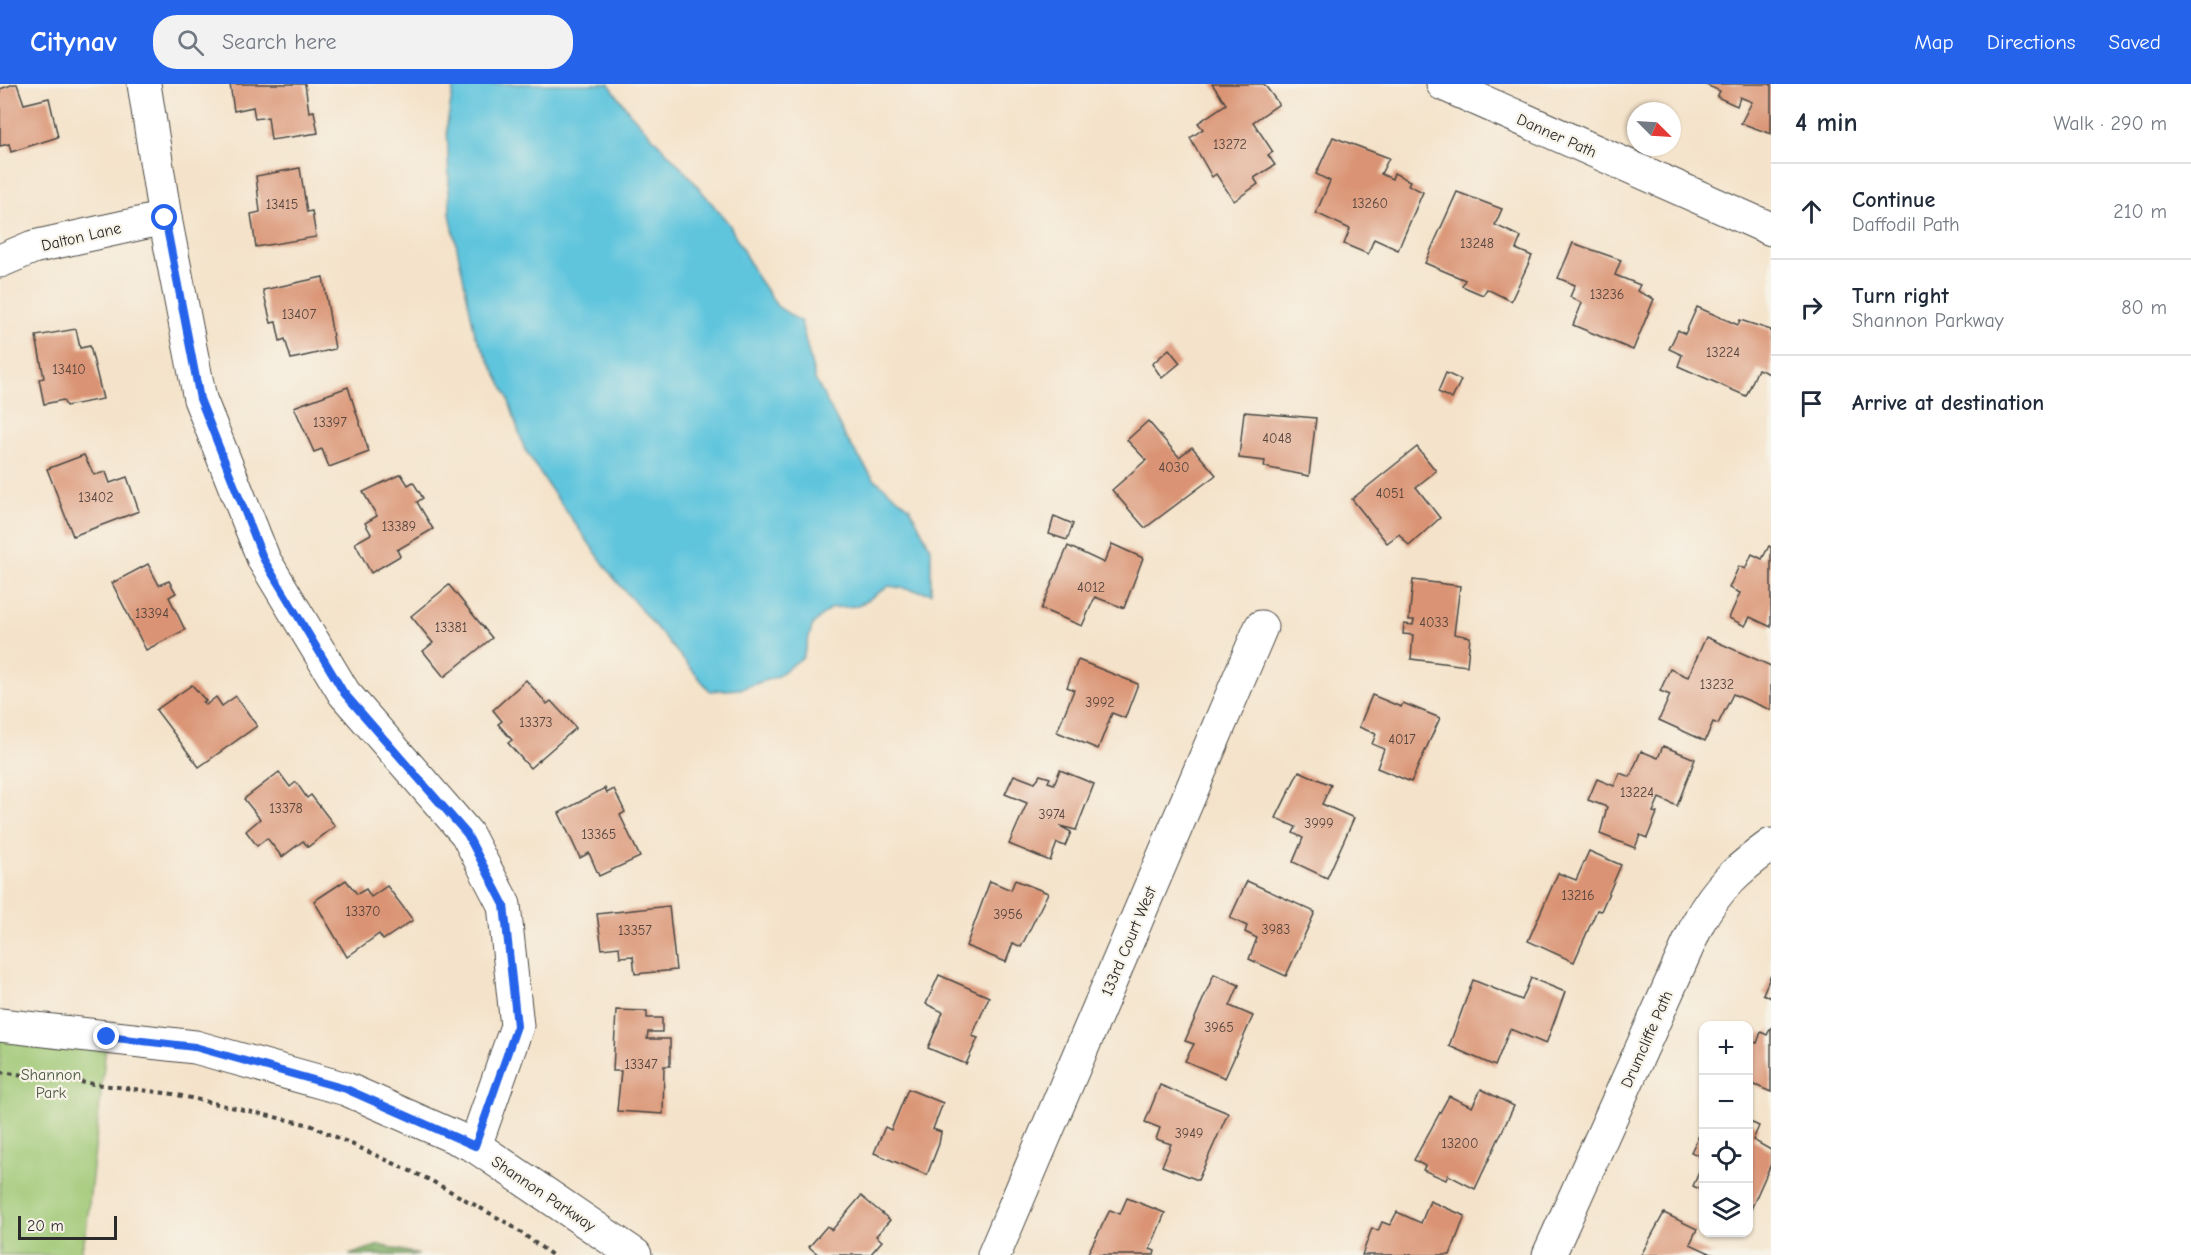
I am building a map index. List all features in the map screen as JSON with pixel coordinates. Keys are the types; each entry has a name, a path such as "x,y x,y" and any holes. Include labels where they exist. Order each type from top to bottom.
{"street":[{"path":"144,84 165,218 200,399 264,560 344,693 467,834 504,905 517,1026 475,1146"},
{"name":"Danner Path","path":"1443,84 1771,229"},
{"name":"Dalton Lane","path":"0,261 33,247 165,218"},
{"name":"133rd Court West","path":"994,1255 1261,627"},
{"name":"Drumcliffe Path","path":"1549,1255 1698,923 1711,899 1739,868 1771,845"},
{"name":"Shannon Parkway","path":"0,1025 195,1047 346,1089 475,1146 635,1255"}],"path":[{"path":"0,1072 173,1094 310,1125 430,1180 510,1224 552,1255"}],"green space":[{"name":"Shannon Park","path":"0,1025 107,1037 86,1232 80,1255 0,1255"},
{"path":"379,1245 417,1254 419,1255 349,1255"}],"water":[{"path":"454,84 609,84 630,113 689,176 729,224 757,277 777,306 801,322 815,379 846,438 873,478 910,508 931,549 931,593 889,586 858,606 831,608 813,624 803,657 776,677 740,689 710,691 613,577 547,484 524,448 507,395 475,334 450,214 447,124"}],"building":[{"path":"17,84 24,104 49,98 58,137 11,152 9,144 0,146 0,89"},
{"path":"230,84 305,84 309,112 314,111 318,133 271,140 268,117 255,119 253,107 234,111"},
{"path":"1212,84 1264,84 1279,104 1253,122 1273,152 1268,155 1275,165 1254,178 1258,184 1234,201 1216,174 1212,177 1190,138 1203,129 1198,123 1226,104"},
{"path":"1704,84 1771,84 1771,134 1741,123 1752,102 1740,97 1737,106 1717,97 1720,91"},
{"path":"1333,137 1389,158 1381,174 1392,179 1394,173 1410,181 1408,185 1423,192 1398,250 1374,239 1368,254 1344,244 1350,229 1316,213 1330,181 1316,174"},
{"path":"300,168 307,212 312,211 316,237 256,247 251,214 260,212 256,176"},
{"path":"1457,192 1502,209 1495,225 1521,237 1516,249 1532,256 1511,301 1487,289 1483,295 1462,286 1465,280 1425,263"},
{"path":"1573,243 1621,260 1615,275 1640,285 1637,291 1654,299 1633,350 1573,325 1582,303 1570,297 1575,285 1558,278"},
{"path":"323,277 335,349 291,359 285,339 280,341 276,322 271,323 263,290"},
{"path":"1697,307 1738,325 1740,320 1771,330 1771,372 1770,374 1758,369 1746,396 1678,366 1682,355 1669,349 1678,330 1685,334"},
{"path":"76,329 80,348 90,346 103,399 66,406 63,400 44,404 39,379 44,378 36,336"},
{"path":"1169,349 1180,363 1162,378 1152,364"},
{"path":"1446,373 1461,380 1452,399 1438,392"},
{"path":"348,387 369,452 329,467 322,449 314,452 294,407"},
{"path":"1244,412 1316,418 1309,476 1264,467 1265,461 1239,458"},
{"path":"1148,421 1179,457 1192,447 1216,475 1145,528 1112,490 1146,460 1127,440"},
{"path":"1417,447 1436,471 1416,487 1440,518 1409,546 1399,534 1387,543 1352,499"},
{"path":"84,455 94,475 106,472 110,483 127,477 139,511 73,536 47,469"},
{"path":"401,474 408,485 413,482 423,498 417,502 433,529 397,550 400,556 371,573 355,543 371,534 365,523 377,516 363,492"},
{"path":"1054,516 1073,524 1067,540 1049,534"},
{"path":"1112,544 1143,558 1124,608 1095,597 1082,626 1041,609 1068,546 1104,563"},
{"path":"1769,546 1771,547 1771,627 1750,617 1745,626 1729,618 1740,593 1729,588 1739,566 1745,569 1752,554 1762,559"},
{"path":"148,564 159,585 169,581 176,593 169,597 185,630 146,650 112,583"},
{"path":"1413,580 1460,586 1454,634 1470,637 1467,666 1411,659 1413,635 1403,634 1404,624 1413,625 1414,620 1409,620"},
{"path":"449,585 492,638 444,677 423,651 433,643 411,616"},
{"path":"1706,637 1771,666 1771,710 1733,694 1718,724 1713,722 1705,741 1659,720 1670,695 1660,691 1670,669 1688,677"},
{"path":"1078,660 1138,684 1125,718 1112,713 1098,749 1057,732 1074,690 1067,687"},
{"path":"526,680 547,704 551,701 576,728 530,768 508,743 512,740 498,724 502,721 493,710"},
{"path":"192,685 206,701 203,702 206,705 216,697 222,706 236,696 257,726 199,767 156,710"},
{"path":"1372,695 1401,707 1403,703 1440,718 1411,782 1377,768 1384,749 1372,744 1376,734 1359,727"},
{"path":"1663,746 1695,759 1677,806 1659,798 1653,812 1657,813 1647,838 1640,835 1635,848 1600,834 1607,807 1588,800 1597,779 1614,786 1620,773 1630,777 1641,751 1658,758"},
{"path":"1060,770 1094,784 1076,830 1060,826 1071,832 1065,846 1057,843 1050,861 1009,844 1027,803 1005,794 1014,775 1035,783 1040,775 1050,778 1048,782 1054,784"},
{"path":"1299,771 1331,785 1322,804 1354,818 1327,878 1293,862 1303,838 1293,833 1296,827 1276,818"},
{"path":"279,772 290,787 296,782 307,798 311,795 335,826 308,847 303,841 282,857 267,838 257,846 246,831 260,819 244,799"},
{"path":"605,788 607,793 614,789 625,812 620,815 640,857 599,876 589,853 580,858 559,813"},
{"path":"1589,851 1621,865 1601,911 1597,910 1574,962 1528,941 1558,873 1576,880"},
{"path":"346,880 357,894 366,889 371,897 387,886 413,920 383,940 379,934 347,957 314,901"},
{"path":"1015,880 1048,893 1021,947 1013,943 1006,962 966,946 990,881 1011,890"},
{"path":"1247,881 1315,912 1286,976 1249,959 1257,938 1245,932 1247,926 1230,918"},
{"path":"669,906 676,970 635,974 633,956 620,957 619,947 602,949 597,914"},
{"path":"1214,974 1239,985 1230,1006 1253,1016 1225,1078 1185,1061 1194,1044 1185,1041"},
{"path":"939,975 989,997 972,1036 978,1038 966,1064 928,1048 943,1012 926,1004"},
{"path":"1771,975 1771,998 1763,994"},
{"path":"1531,978 1565,992 1546,1044 1510,1029 1495,1066 1449,1046 1473,980 1522,1000"},
{"path":"616,1010 647,1011 647,1018 662,1018 662,1032 648,1032 647,1039 670,1039 670,1066 664,1066 663,1114 617,1111 621,1071 613,1071"},
{"path":"1771,1027 1771,1092 1753,1084 1753,1042 1757,1043 1761,1032 1767,1035"},
{"path":"1160,1085 1228,1113 1198,1180 1162,1166 1171,1144 1156,1139 1160,1128 1145,1122"},
{"path":"908,1089 943,1103 933,1129 941,1132 939,1144 927,1175 874,1153 885,1127 891,1130"},
{"path":"1481,1089 1514,1106 1475,1189 1448,1175 1446,1180 1423,1170 1425,1166 1414,1160 1449,1096 1472,1107"},
{"path":"1753,1123 1759,1126 1753,1140"},
{"path":"1699,1135 1699,1156 1691,1152"},
{"path":"1753,1140 1771,1150 1771,1164 1753,1205"},
{"path":"1699,1172 1699,1189 1693,1186"},
{"path":"861,1196 890,1220 876,1236 882,1241 870,1255 819,1255 809,1247 827,1226 832,1230"},
{"path":"1127,1198 1165,1213 1150,1249 1155,1251 1154,1255 1087,1255 1110,1210 1120,1214"},
{"path":"1430,1201 1465,1216 1450,1255 1362,1255 1372,1228 1378,1231 1382,1222 1390,1225 1397,1212 1421,1223"},
{"path":"1664,1213 1697,1229 1690,1244 1714,1255 1641,1255"}],"route":[{"path":"107,1037 195,1047 346,1089 475,1146 517,1026 504,905 467,834 344,693 264,560 200,399 165,218"}]}
